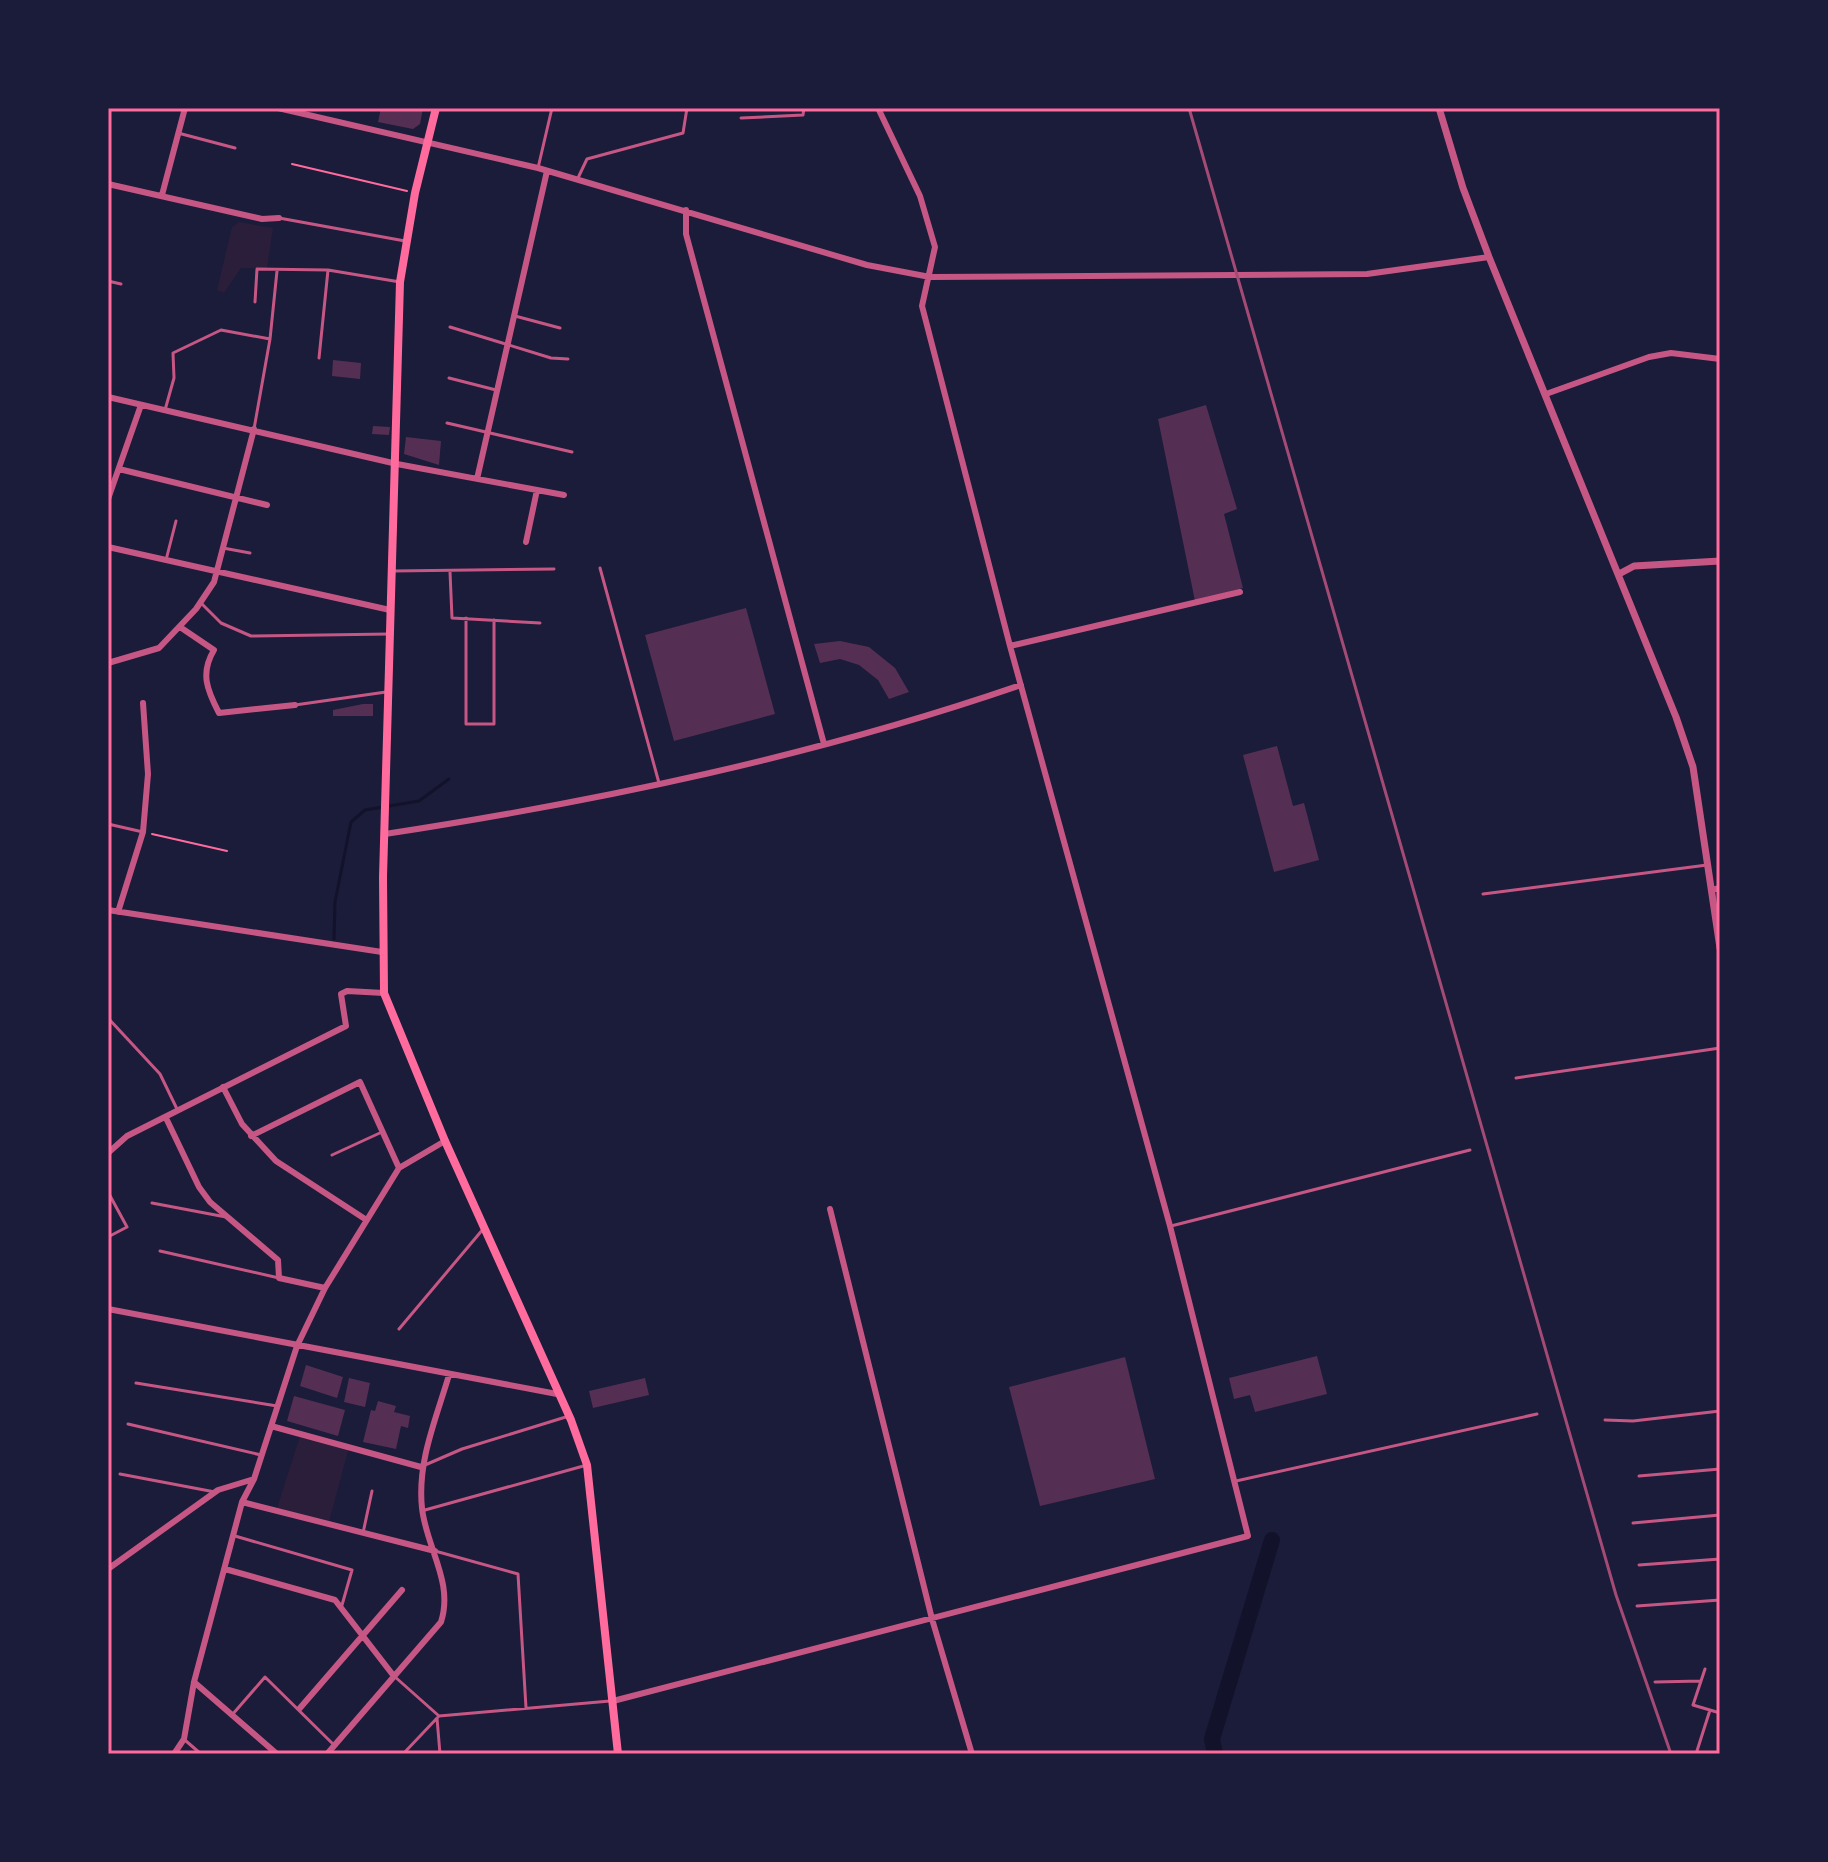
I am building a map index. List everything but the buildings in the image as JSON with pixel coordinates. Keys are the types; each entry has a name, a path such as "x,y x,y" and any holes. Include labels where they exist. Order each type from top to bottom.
{"main road":[{"path":"436,108 415,193 400,282 397,464 389,634 382,952 384,993 445,1141 569,1416 587,1465 618,1754"}],"street":[{"path":"162,195 185,108"},
{"path":"278,108 538,168 867,265 930,277 1367,274 1489,257"},
{"path":"613,1701 1248,1536 1170,1226 1010,646 922,306 935,247 920,196 878,108"},
{"path":"1439,108 1463,188 1489,257 1619,574 1693,767 1707,865 1716,889 1720,948"},
{"path":"477,479 547,171"},
{"path":"108,184 262,219 279,218"},
{"path":"686,210 686,234 824,744"},
{"path":"1546,394 1649,357 1671,353 1720,359"},
{"path":"108,397 397,464 564,495"},
{"path":"108,499 141,405"},
{"path":"108,663 159,648 200,602 217,572 254,429"},
{"path":"119,469 267,505"},
{"path":"526,542 537,490"},
{"path":"108,547 390,610"},
{"path":"1619,574 1634,566 1720,561"},
{"path":"1010,646 1240,592"},
{"path":"180,627 214,650 205,668 207,691 219,713 295,705"},
{"path":"385,834 522,813 659,783 912,723 1021,685"},
{"path":"118,912 143,832 148,774 143,703"},
{"path":"108,910 382,952"},
{"path":"108,1153 127,1136 166,1118 177,1109 346,1026 341,994 347,991 384,993"},
{"path":"251,1136 360,1082 399,1168"},
{"path":"223,1087 251,1136 276,1161 365,1219"},
{"path":"166,1118 199,1187 229,1218 278,1260 279,1278 325,1288"},
{"path":"174,1754 184,1739 194,1682 242,1502 254,1479 297,1346 325,1288 399,1168 445,1141"},
{"path":"830,1209 932,1619 972,1754"},
{"path":"108,1309 557,1394"},
{"path":"327,1754 441,1622 447,1603 422,1511 421,1467 449,1375"},
{"path":"271,1426 421,1467"},
{"path":"108,1569 215,1492 254,1479"},
{"path":"242,1502 435,1551"},
{"path":"225,1569 335,1600 342,1605 393,1675"},
{"path":"300,1708 365,1637 402,1590"},
{"path":"194,1682 277,1754"}],"lane":[{"path":"538,168 552,108"},
{"path":"577,180 587,159 683,133 687,108"},
{"path":"741,118 803,115 804,108"},
{"path":"178,133 235,148"},
{"path":"279,218 407,242"},
{"path":"255,302 257,269 328,270 400,282"},
{"path":"319,358 328,270"},
{"path":"254,429 270,339 277,271"},
{"path":"108,281 121,284"},
{"path":"515,316 560,328"},
{"path":"450,327 551,358 568,359"},
{"path":"165,410 174,378 173,353 221,330 270,339"},
{"path":"449,378 496,390"},
{"path":"447,423 572,452"},
{"path":"166,560 176,521"},
{"path":"223,548 250,553"},
{"path":"600,568 659,783"},
{"path":"393,571 554,569"},
{"path":"450,572 452,618 540,623"},
{"path":"200,602 221,623 251,636 389,634"},
{"path":"466,618 466,724 494,724 494,620"},
{"path":"295,705 388,692"},
{"path":"108,824 143,832"},
{"path":"1483,894 1707,865"},
{"path":"108,1018 160,1074 177,1109"},
{"path":"1516,1078 1720,1048"},
{"path":"332,1155 382,1132"},
{"path":"1170,1226 1470,1150"},
{"path":"108,1192 127,1227 108,1237"},
{"path":"152,1203 229,1218"},
{"path":"399,1329 484,1228"},
{"path":"160,1251 279,1278"},
{"path":"136,1383 277,1406"},
{"path":"1605,1420 1633,1421 1720,1411"},
{"path":"1236,1481 1537,1414"},
{"path":"421,1467 462,1449 569,1416"},
{"path":"128,1424 261,1455"},
{"path":"422,1511 587,1465"},
{"path":"1639,1476 1720,1469"},
{"path":"120,1474 215,1492"},
{"path":"363,1533 372,1491"},
{"path":"1633,1523 1720,1515"},
{"path":"235,1536 352,1570 342,1605"},
{"path":"435,1551 518,1574 526,1708"},
{"path":"1639,1565 1720,1559"},
{"path":"1637,1606 1720,1600"},
{"path":"1705,1669 1693,1705 1720,1713"},
{"path":"393,1675 438,1717 440,1754"},
{"path":"231,1716 265,1677 300,1708 334,1745"},
{"path":"1655,1682 1701,1681"},
{"path":"403,1754 438,1717 613,1701"},
{"path":"1696,1754 1710,1710"},
{"path":"184,1739 201,1754"}],"path":[{"path":"292,164 415,193"},
{"path":"143,832 227,851"}],"shaded area":[{"path":"239,222 273,228 267,268 241,268 224,293 217,290 232,227"},
{"path":"300,1436 349,1447 329,1522 277,1508"}],"waterway":[{"path":"334,939 335,902 351,822 365,810 419,801 449,779"},
{"path":"1215,1754 1212,1739 1272,1540"}],"railway":[{"path":"1189,108 1616,1595 1671,1754"}]}
